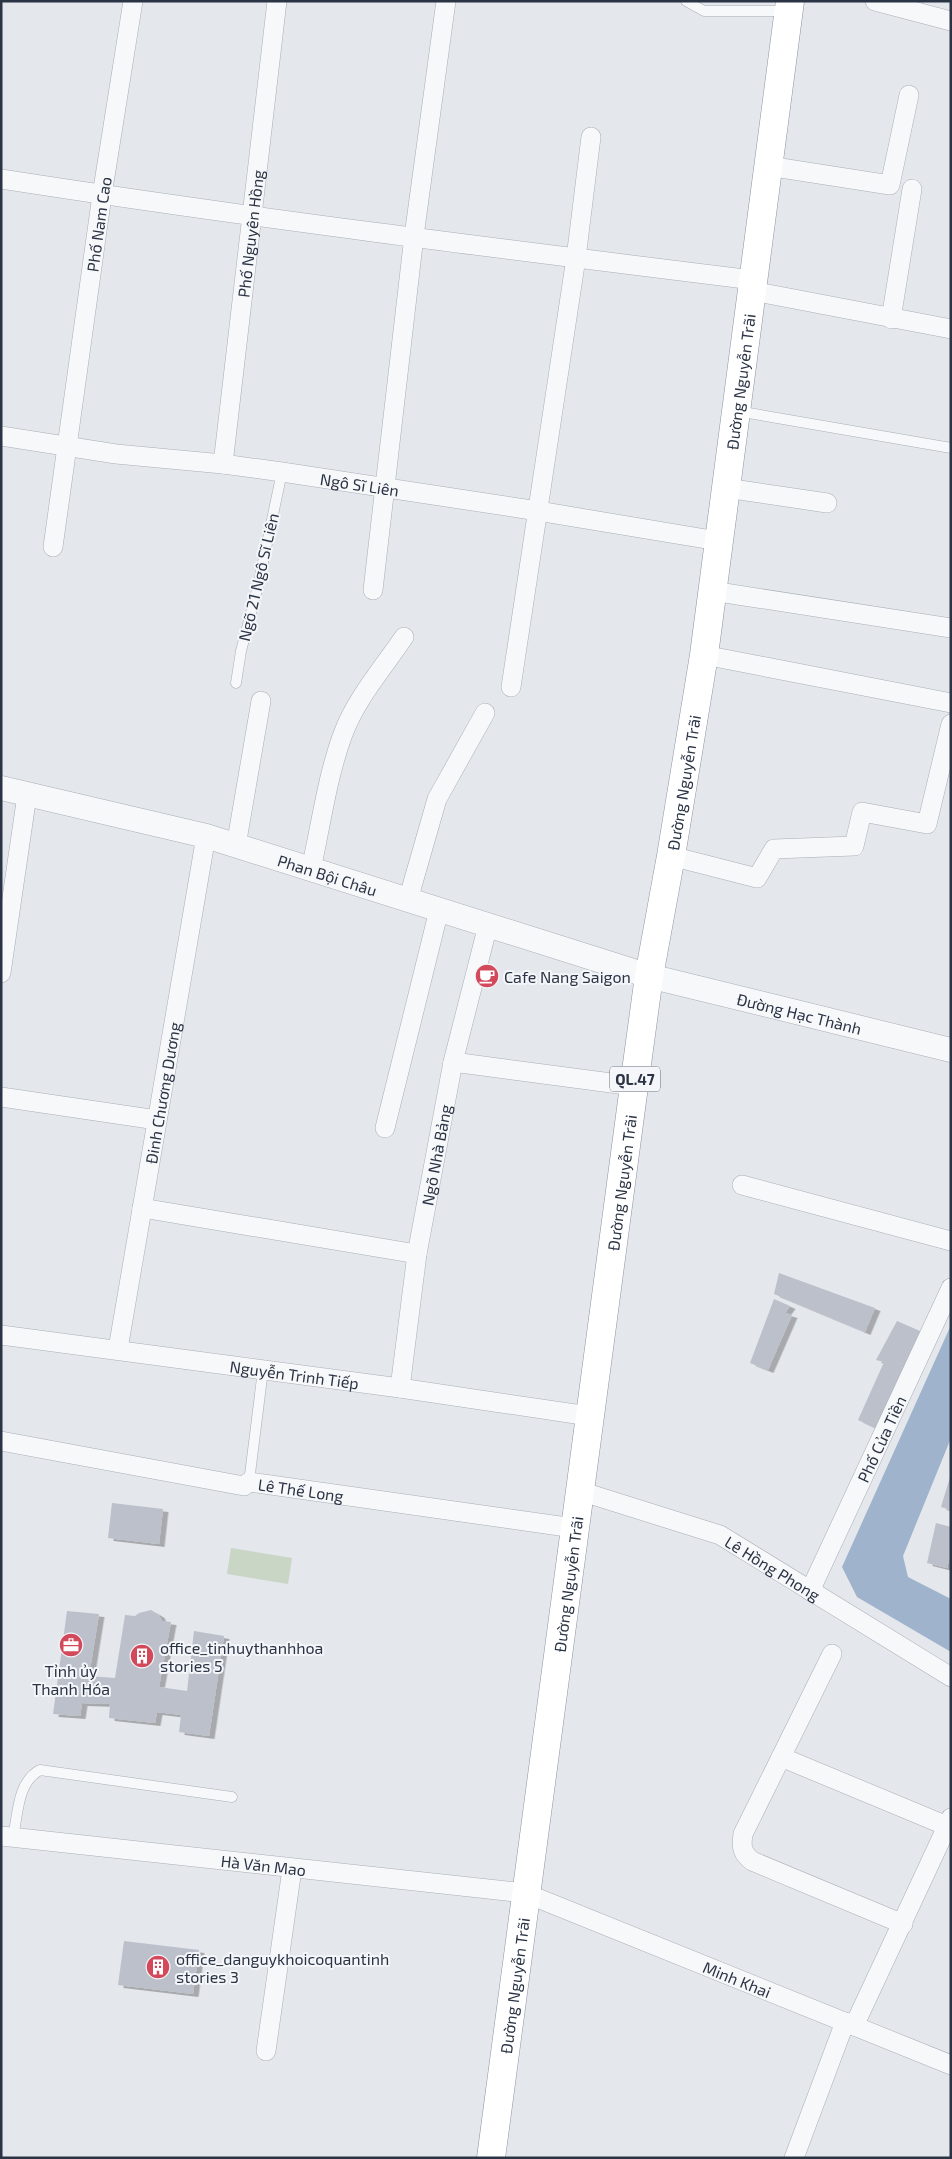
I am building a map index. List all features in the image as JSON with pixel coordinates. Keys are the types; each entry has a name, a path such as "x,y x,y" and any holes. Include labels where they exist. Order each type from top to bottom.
{"highway":[{"name":"Đường Nguyễn Trãi","path":"490,2158 524,1893 649,976 704,655 790,6"}],"street":[{"name":"Phố Nam Cao","path":"53,547 102,194 133,1"},
{"name":"Phố Nguyên Hồng","path":"223,464 276,1"},
{"path":"373,590 414,236 446,1"},
{"path":"875,1 951,22"},
{"path":"768,166 890,185 908,95"},
{"path":"511,687 576,258 591,137"},
{"path":"1,179 576,258 752,285 891,319 951,329"},
{"path":"891,319 912,188"},
{"name":"Ngô Sĩ Liên","path":"1,436 116,454 223,464 282,472 718,541"},
{"path":"726,488 826,503"},
{"path":"712,591 951,628"},
{"path":"311,869 334,761 343,733 360,701 404,637"},
{"path":"704,655 951,703"},
{"path":"236,846 261,701"},
{"path":"408,900 437,800 485,713"},
{"path":"671,856 757,878 774,849 854,846 862,812 927,824 951,724"},
{"name":"Phan Bội Châu","path":"1,788 206,836 649,976"},
{"path":"1,973 27,795"},
{"name":"Đinh Chương Dương","path":"118,1349 206,836"},
{"path":"385,1128 439,910"},
{"name":"Ngõ Nhà Bảng","path":"400,1388 417,1254 453,1062 488,925"},
{"name":"Đường Hạc Thành","path":"649,976 951,1050"},
{"path":"453,1062 634,1086"},
{"path":"1,1097 157,1120"},
{"path":"742,1185 951,1241"},
{"path":"142,1208 417,1254"},
{"name":"Phố Cửa Tiền","path":"810,1591 951,1288"},
{"name":"Nguyễn Trinh Tiếp","path":"1,1335 118,1349 589,1416"},
{"name":"Lê Thế Long","path":"1,1441 244,1486 249,1482 574,1528"},
{"name":"Lê Hồng Phong","path":"580,1491 720,1536 951,1677"},
{"path":"832,1654 742,1834 741,1846 744,1854 752,1861 903,1924"},
{"path":"781,1757 949,1822 903,1924 850,2024 794,2158"},
{"name":"Hà Văn Mao","path":"7,1837 524,1893"},
{"path":"266,2051 292,1869"},
{"name":"Minh Khai","path":"524,1893 951,2065"}],"lane":[{"path":"686,1 704,11 790,6"},
{"path":"736,411 951,448"},
{"name":"Ngõ 21 Ngô Sĩ Liên","path":"236,683 241,651 258,586 282,472"},
{"path":"249,1482 263,1370"},
{"path":"7,1837 23,1788 31,1775 40,1770 232,1797"}],"green space":[{"path":"231,1548 292,1558 288,1584 227,1574"}],"water":[{"path":"951,1325 951,1438 903,1556 908,1577 951,1599 951,1652 857,1597 842,1567"}],"building":[{"path":"779,1273 875,1308 865,1332 774,1294"},
{"path":"774,1299 790,1306 785,1313 792,1315 768,1370 750,1363"},
{"path":"897,1321 920,1331 875,1428 858,1420 884,1362 876,1360"},
{"path":"951,1474 951,1510 941,1507"},
{"path":"112,1503 163,1509 159,1544 108,1538"},
{"path":"936,1523 951,1527 951,1552 947,1568 927,1563"},
{"name":"office_tinhuythanhhoa stories 5","path":"151,1610 159,1615 162,1621 171,1622 159,1687 187,1691 194,1631 224,1636 209,1736 179,1732 181,1715 157,1712 155,1723 109,1718 110,1704 82,1703 80,1716 53,1714 67,1611 99,1614 89,1676 115,1678 125,1615 135,1616"},
{"name":"office_danguykhoicoquantinh stories 3","path":"124,1941 199,1950 193,1994 118,1985"}],"place":[{"name":"Cafe Nang Saigon","path":"487,976"},
{"name":"Tỉnh ủy Thanh Hóa","path":"71,1645"},
{"name":"office_tinhuythanhhoa stories 5","path":"142,1656"},
{"name":"office_danguykhoicoquantinh stories 3","path":"158,1967"}]}
